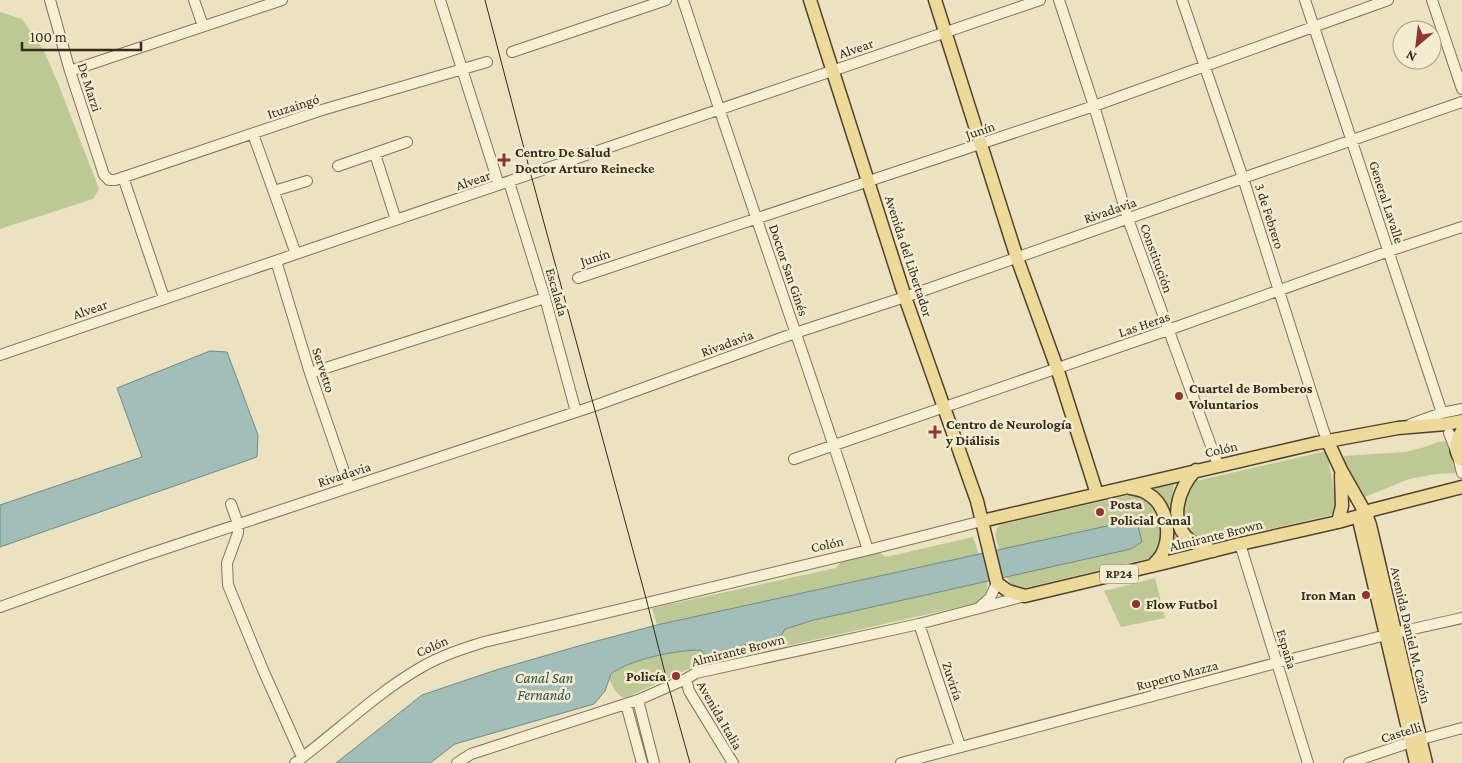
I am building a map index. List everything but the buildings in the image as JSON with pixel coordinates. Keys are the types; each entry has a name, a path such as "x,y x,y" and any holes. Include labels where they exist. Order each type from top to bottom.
{"main road":[{"name":"Avenida del Libertador","path":"810,0 905,297 977,501 997,583"},
{"path":"935,0 1017,258 1057,368 1097,494"},
{"name":"Colón","path":"982,521 1196,470 1328,442 1398,428 1446,424 1459,413"},
{"path":"1460,458 1456,450 1457,441 1462,431"},
{"name":"Avenida Daniel M. Cazón","path":"1328,442 1362,515 1416,741 1426,763"},
{"path":"1196,470 1186,482 1179,497 1177,507 1178,521 1189,540 1198,546 1213,550"},
{"path":"1338,522 1342,506 1341,470"},
{"name":"RP24","path":"1129,487 1148,493 1157,503 1165,517 1167,539 1161,556 1152,566"},
{"name":"Almirante Brown","path":"1025,596 1213,550 1338,522 1372,510 1462,487"},
{"path":"997,583 1008,592 1025,596"},
{"name":"Avenida Daniel M. Cazón","path":"1416,741 1416,763"}],"street":[{"name":"De Marzi","path":"50,0 70,71 104,175 109,180"},
{"path":"194,0 203,26"},
{"path":"70,71 282,0"},
{"name":"Escalada","path":"440,0 461,69 545,298 576,412"},
{"path":"512,52 638,4 666,0"},
{"name":"Doctor San Ginés","path":"683,0 834,444 868,550"},
{"name":"Alvear","path":"0,355 1040,0"},
{"name":"Constitución","path":"1059,0 1094,106 1128,219 1218,466"},
{"name":"3 de Febrero","path":"1182,0 1243,178 1328,442"},
{"name":"General Lavalle","path":"1305,0 1442,413"},
{"name":"Junín","path":"578,278 1094,106 1388,0"},
{"path":"1432,0 1462,89"},
{"name":"Ituzaingó","path":"109,180 115,180 322,110 487,62"},
{"name":"Rivadavia","path":"0,607 349,486 576,412 795,333 905,297 1462,102"},
{"path":"254,134 296,254"},
{"path":"338,166 407,142"},
{"path":"375,154 396,220"},
{"path":"123,177 164,298"},
{"path":"274,191 307,181"},
{"name":"Las Heras","path":"794,459 1462,227"},
{"name":"Servetto","path":"276,261 310,373 349,486"},
{"path":"310,373 545,298"},
{"path":"1459,413 1462,403"},
{"name":"Colón","path":"1398,428 1442,413 1459,413"},
{"path":"1449,433 1460,458 1462,473"},
{"path":"231,504 238,524 238,533 227,563 228,585 299,760"},
{"name":"Colón","path":"299,760 398,681 447,655 484,642 982,521"},
{"name":"España","path":"1240,544 1308,763"},
{"path":"977,609 990,598 997,583"},
{"name":"Almirante Brown","path":"457,763 471,754 638,700 696,673 919,624 1025,596"},
{"name":"Ruperto Mazza","path":"901,763 1276,663 1462,618"},
{"name":"Zuviría","path":"919,624 960,746"},
{"name":"Avenida Italia","path":"686,679 689,691 733,763"},
{"path":"638,700 654,763"},
{"path":"626,704 642,763"},
{"name":"Castelli","path":"1349,763 1462,728"}],"green space":[{"path":"0,12 22,19 43,49 99,189 93,199 0,229"},
{"path":"1446,441 1457,473 1436,474 1409,479 1365,497 1343,460 1344,456 1405,452"},
{"path":"1325,452 1328,458 1337,505 1331,515 1208,543 1199,540 1185,524 1182,506 1192,484 1196,481"},
{"path":"1175,483 1172,500 1174,518 1183,542 1188,549 1171,553 1172,535 1170,518 1153,488"},
{"path":"1129,495 1141,496 1148,501 1160,521 1162,538 1156,552 1150,558 1024,588 1014,587 1006,577 1131,549 1138,526 1125,522 999,550 996,530 1000,525"},
{"path":"973,537 979,554 657,625 652,608 836,568 843,560 878,552 886,557"},
{"name":"Flow Futbol","path":"1155,578 1165,618 1121,627 1104,591"},
{"path":"987,581 987,589 984,596 973,604 693,667 625,698 617,693 609,679 624,666 651,657 701,650 814,620"}],"water":[{"path":"210,351 227,352 258,435 257,457 0,547 0,505 142,457 117,388"},
{"name":"Canal San Fernando","path":"1125,522 1138,526 1142,542 1131,549 814,620 785,629 781,636 705,655 701,650 691,650 641,660 611,674 605,691 594,704 455,744 430,763 336,763 422,695 496,670 657,625"}],"tram line":[{"path":"485,0 690,763"}],"place":[{"name":"Centro De Salud Doctor Arturo Reinecke","path":"504,160"},
{"name":"Cuartel de Bomberos Voluntarios","path":"1179,396"},
{"name":"Centro de Neurología y Diálisis","path":"935,432"},
{"name":"Posta Policial Canal","path":"1100,512"},
{"name":"Iron Man","path":"1366,595"},
{"name":"Flow Futbol","path":"1136,604"},
{"name":"Policía","path":"676,676"}]}
